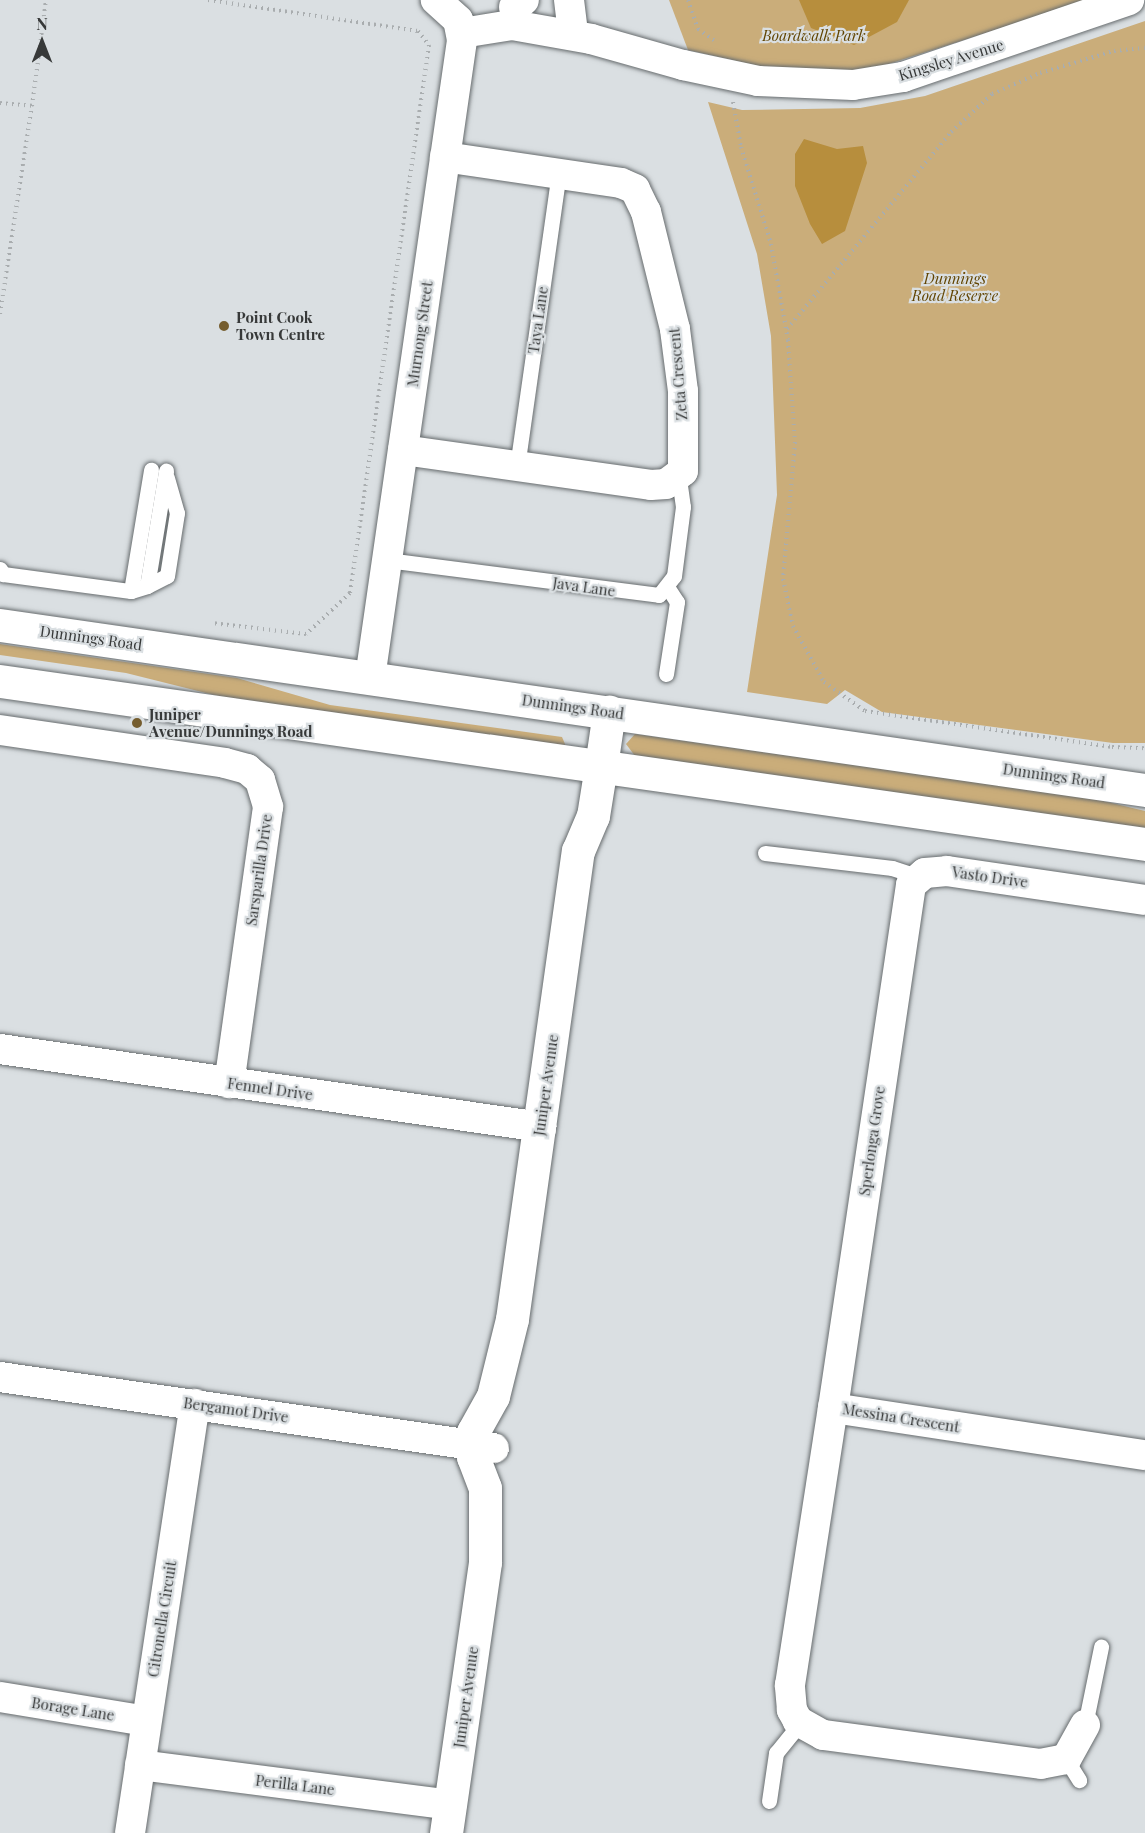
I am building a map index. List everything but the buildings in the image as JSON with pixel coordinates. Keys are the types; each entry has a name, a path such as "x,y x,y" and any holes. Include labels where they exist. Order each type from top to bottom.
{"main road":[{"name":"Dunnings Road","path":"0,625 1145,790"},
{"path":"10,680 1145,844"},
{"name":"Juniper Avenue","path":"448,1819 485,1562 485,1488 473,1457 483,1446 477,1424 496,1384 512,1319 541,1127 578,852 593,816 590,765 598,711"}],"street":[{"name":"Kingsley Avenue","path":"451,16 482,7 520,3 545,14 577,22 731,75 802,85 853,85 903,77 1129,0"},
{"name":"Kingsley Avenue","path":"451,16 512,25 577,22"},
{"name":"Murnong Street","path":"370,678 445,157 451,16"},
{"name":"Zeta Crescent","path":"445,157 621,183 635,189 642,198 675,329 682,391 684,459 679,477"},
{"path":"403,450 651,485 666,484 679,477"},
{"name":"Sarsparilla Drive","path":"0,730 225,763 247,769 260,780 268,807 229,1083"},
{"name":"Vasto Drive","path":"919,877 947,871 1145,900"},
{"name":"Sperlonga Grove","path":"833,1408 906,898 919,877"},
{"name":"Fennel Drive","path":"0,1049 541,1127"},
{"name":"Bergamot Drive","path":"0,1377 483,1446"},
{"name":"Citronella Circuit","path":"130,1833 195,1404"},
{"name":"Messina Crescent","path":"800,1724 792,1710 790,1685 833,1408 1145,1455"},
{"name":"Borage Lane","path":"0,1697 146,1721"},
{"path":"800,1724 823,1735 1029,1763 1052,1764 1072,1769 1085,1725"},
{"name":"Perilla Lane","path":"140,1766 448,1819"}],"lane":[{"name":"Taya Lane","path":"517,467 559,173"},
{"path":"0,569 3,574 131,591 147,586 158,471 131,591"},
{"path":"666,674 677,602 668,588 674,576 682,507 679,477"},
{"name":"Java Lane","path":"387,560 647,596 659,595 668,588"},
{"name":"Vasto Drive","path":"765,853 892,868 919,877"},
{"path":"1085,1725 1101,1647"},
{"path":"770,1801 776,1753 800,1724"}],"path":[{"path":"0,315 46,0"},
{"path":"208,0 418,31 429,45 350,593 306,634 208,623"},
{"path":"688,0 704,36 722,45"},
{"path":"786,330 951,132 992,94 1040,73 1114,51 1145,48"},
{"path":"731,75 741,147 771,244 786,330 795,442 783,579 793,626 824,682 865,711 1112,747 1145,748"},
{"path":"0,103 32,106"}],"green space":[{"name":"Boardwalk Park","path":"669,0 1089,0 879,67 848,72 776,70 688,50"},
{"name":"Dunnings Road Reserve","path":"1145,21 1145,743 1113,743 882,712 845,690 827,704 747,692 777,495 771,336 757,254 708,102 742,110 860,108 925,96"},
{"path":"0,644 237,678 330,705 562,737 565,744 564,747 258,706 126,673 0,655"},
{"path":"635,734 1095,799 1145,811 1145,829 635,756 626,744"}],"shaded area":[{"path":"799,0 909,0 897,22 854,45 811,28"},
{"path":"804,139 837,149 863,146 867,163 845,231 822,244 810,224 795,186 795,154"}],"place":[{"name":"Point Cook Town Centre","path":"224,326"},
{"name":"Juniper Avenue/Dunnings Road","path":"137,723"}]}
